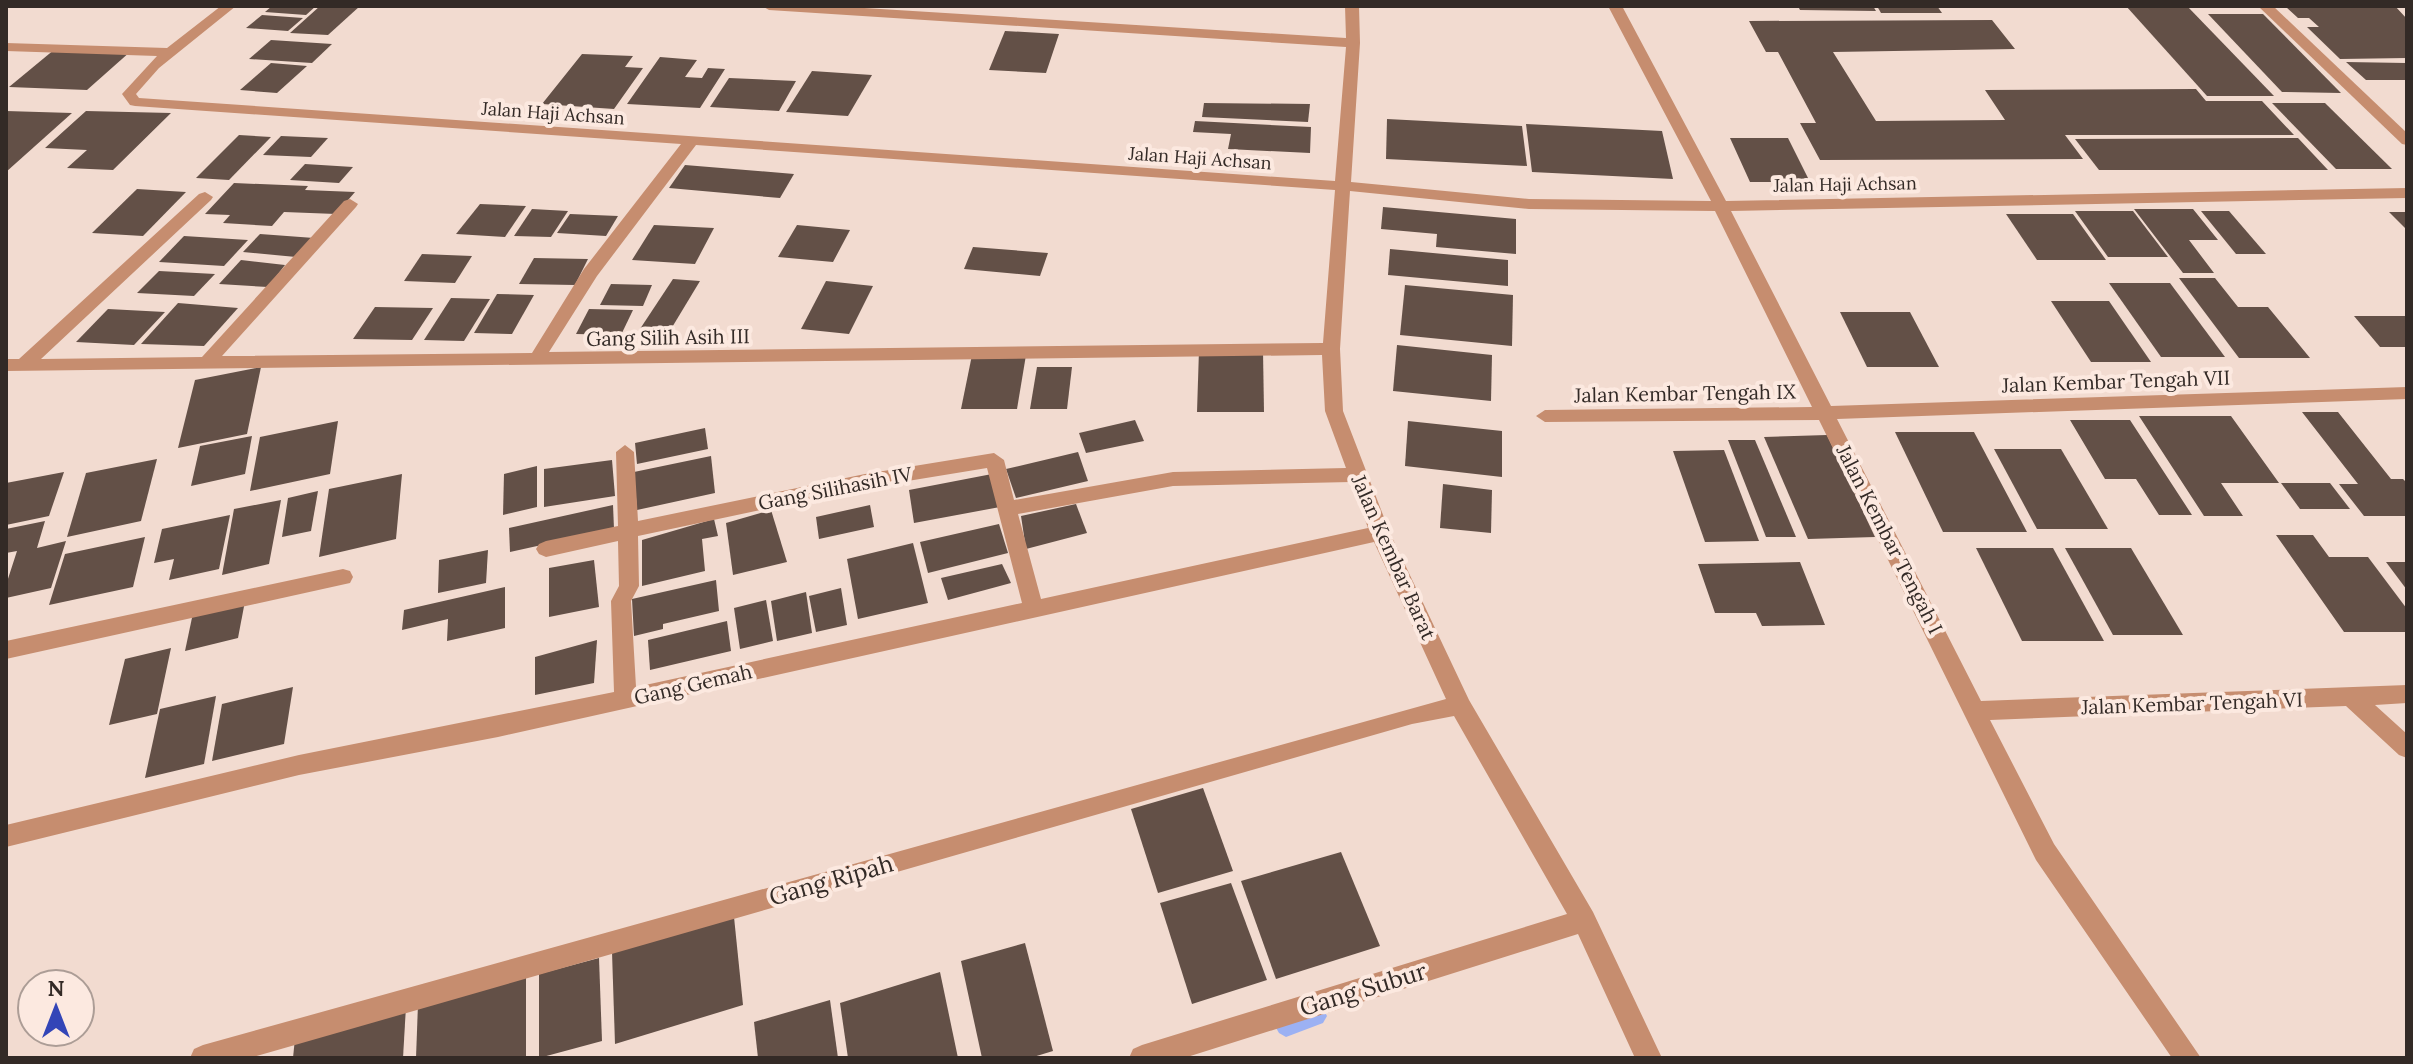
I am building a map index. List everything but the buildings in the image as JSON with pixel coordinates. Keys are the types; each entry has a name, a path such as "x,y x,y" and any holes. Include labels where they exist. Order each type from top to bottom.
{"street":[{"name":"Jalan Haji Achsan","path":"229,6 171,52 129,94 135,102 1344,187 1529,204 1721,206 2407,193"},
{"path":"769,6 1353,43"},
{"name":"Jalan Kembar Barat","path":"1352,6 1353,43 1331,349 1334,411 1380,533 1460,705 1584,920 1649,1058"},
{"name":"Jalan Kembar Tengah I","path":"1615,6 1827,413 2045,852 2188,1058"},
{"path":"2265,6 2407,141"},
{"path":"6,47 171,52"},
{"path":"536,360 590,273 690,143"},
{"path":"15,365 205,197"},
{"path":"205,364 350,204"},
{"name":"Gang Silih Asih III","path":"15,365 1331,349"},
{"name":"Jalan Kembar Tengah VII","path":"1827,413 2407,393"},
{"name":"Jalan Kembar Tengah IX","path":"1545,416 1827,413"},
{"path":"625,452 629,586 621,601 625,699"},
{"name":"Gang Silihasih IV","path":"546,549 865,481 994,460 1033,607"},
{"path":"1007,509 1173,479 1357,475"},
{"name":"Gang Gemah","path":"6,836 299,765 625,699 1380,533"},
{"path":"6,650 343,577"},
{"name":"Jalan Kembar Tengah VI","path":"1977,711 2407,694"},
{"path":"2350,696 2407,748"},
{"name":"Gang Ripah","path":"203,1058 1397,719 1460,705"},
{"name":"Gang Subur","path":"1142,1058 1584,920"}],"waterway":[{"path":"1286,1026 1316,1016"}]}
